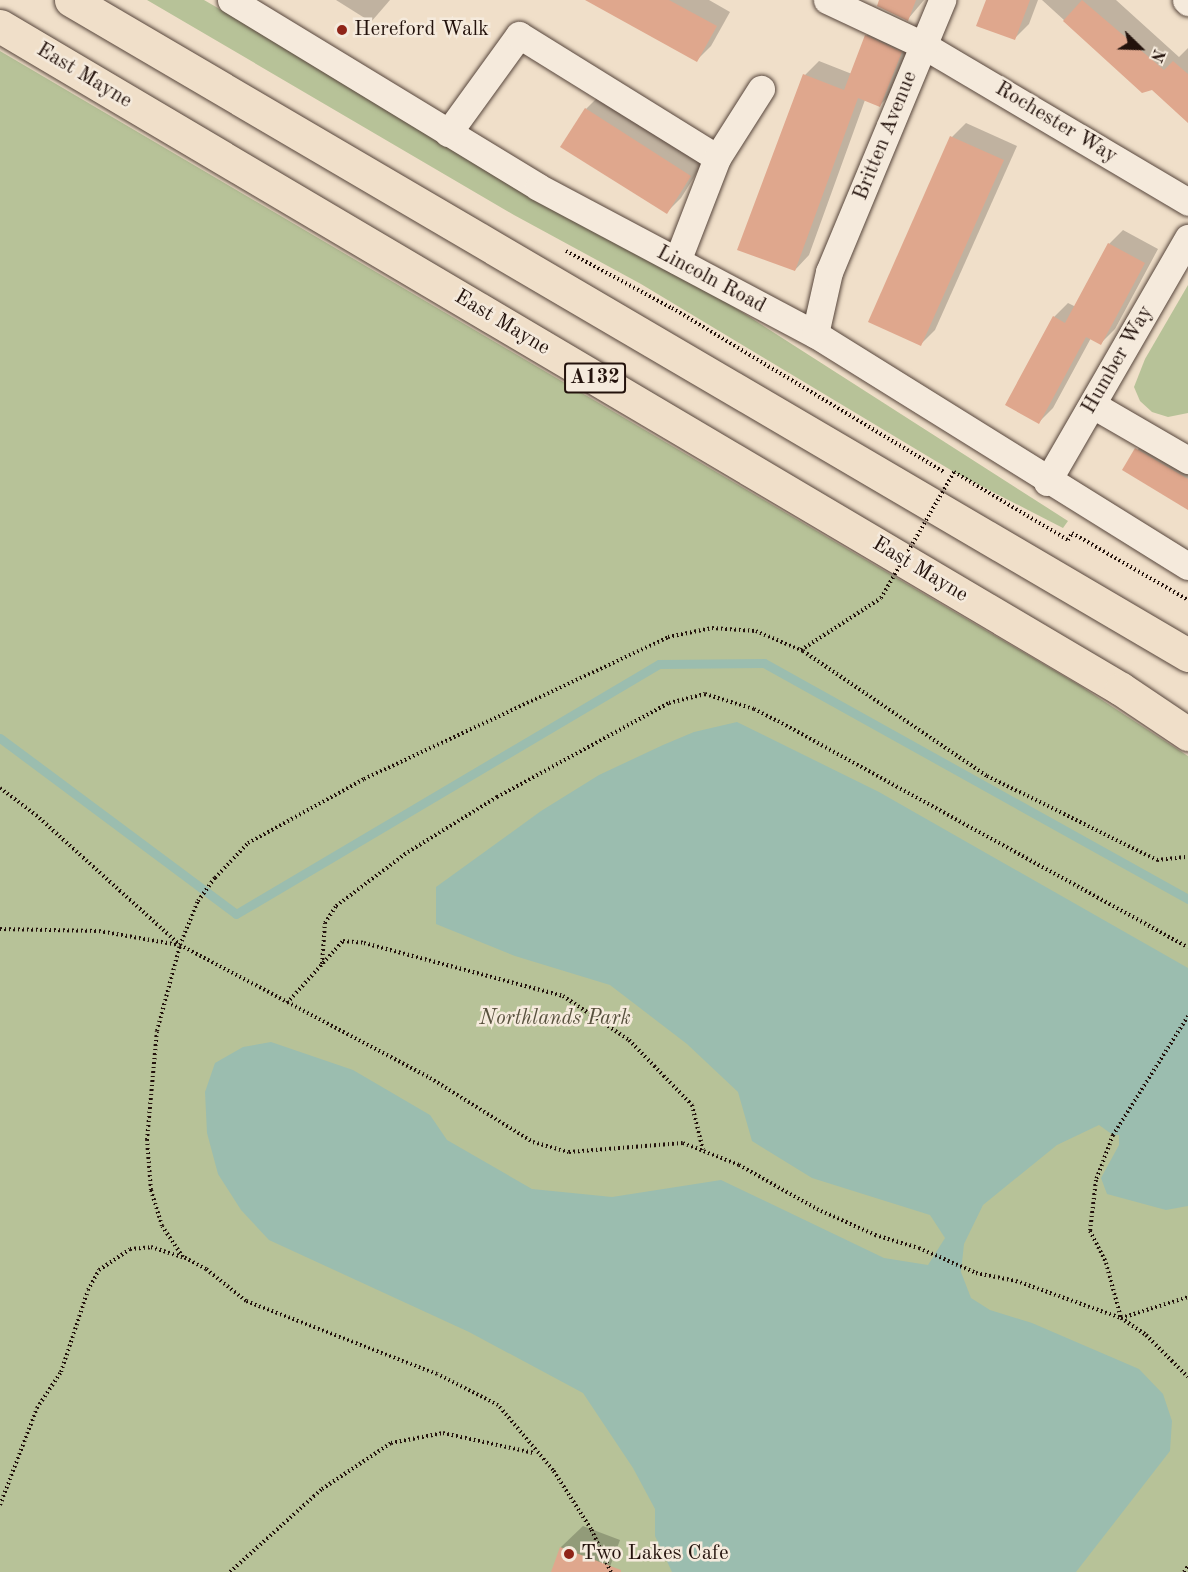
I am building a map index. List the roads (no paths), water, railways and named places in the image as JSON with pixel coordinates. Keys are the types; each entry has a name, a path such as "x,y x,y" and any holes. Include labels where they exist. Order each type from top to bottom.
{"main road":[{"name":"A132","path":"71,0 1188,655"},
{"name":"East Mayne","path":"0,26 1100,676 1188,734"}],"street":[{"name":"Lincoln Road","path":"231,0 538,187 815,334 1047,482 1188,566"},
{"name":"Rochester Way","path":"827,0 923,45 1188,202"},
{"name":"Britten Avenue","path":"815,334 829,272 942,0"},
{"path":"448,133 519,35 717,158"},
{"path":"677,261 717,158 761,89"},
{"name":"Humber Way","path":"1047,482 1188,238"},
{"path":"1093,405 1188,460"}],"waterway":[{"path":"0,738 236,914 659,664 764,663 1188,899"}],"place":[{"name":"Hereford Walk","path":"342,30"},
{"name":"Two Lakes Cafe","path":"569,1554"}],"park label":[{"name":"Northlands Park","path":"555,1019"}]}
